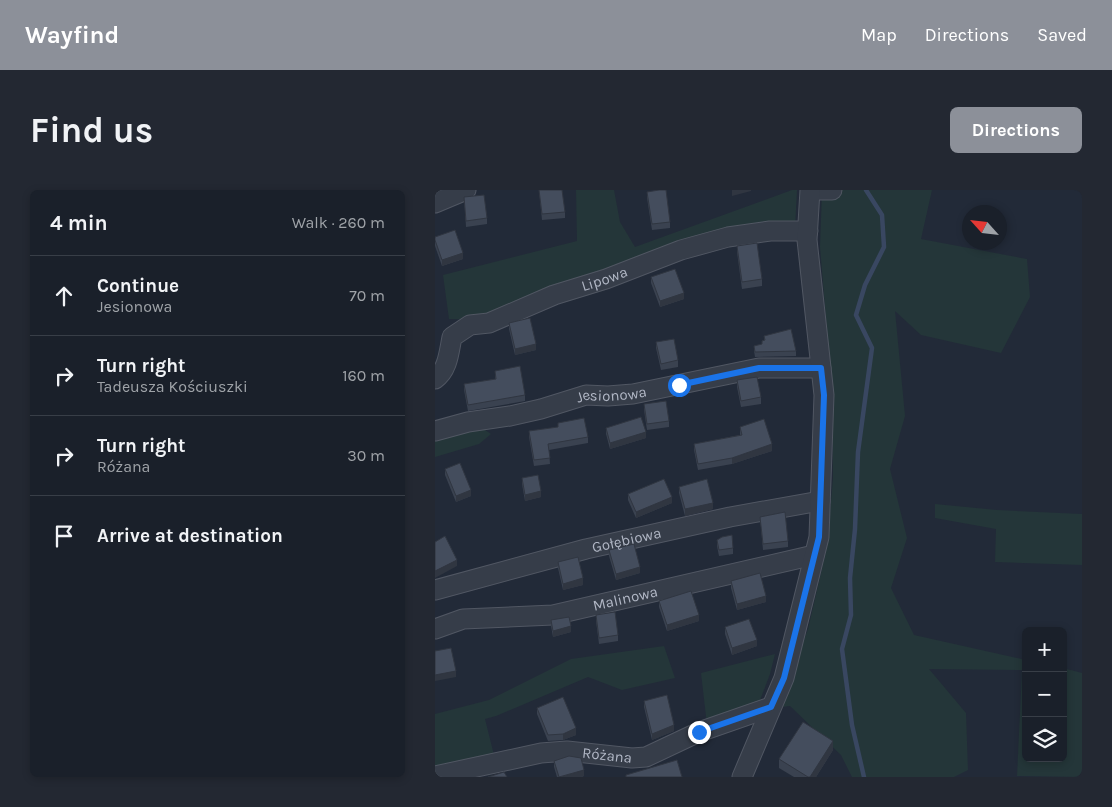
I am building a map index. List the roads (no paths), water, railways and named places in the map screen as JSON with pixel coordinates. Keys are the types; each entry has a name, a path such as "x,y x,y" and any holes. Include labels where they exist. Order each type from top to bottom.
{"street":[{"path":"435,203 465,190"},
{"path":"742,777 784,678 819,537 824,395 807,231 811,190 832,190"},
{"name":"Lipowa","path":"435,379 442,374 447,363 453,337 470,325 489,323 554,295 681,250 728,237 770,231 807,231"},
{"name":"Jesionowa","path":"435,431 468,422 541,409 586,394 608,396 633,394 759,368 821,368"},
{"name":"Gołębiowa","path":"435,590 586,549 730,517 820,502"},
{"name":"Malinowa","path":"435,628 463,619 553,615 814,555"},
{"name":"Różana","path":"435,776 541,753 567,751 632,758 646,757 699,732 771,707"}],"waterway":[{"path":"864,777 852,725 842,649 851,615 850,578 855,529 858,452 872,348 856,315 865,285 884,247 882,215 866,190"}]}
